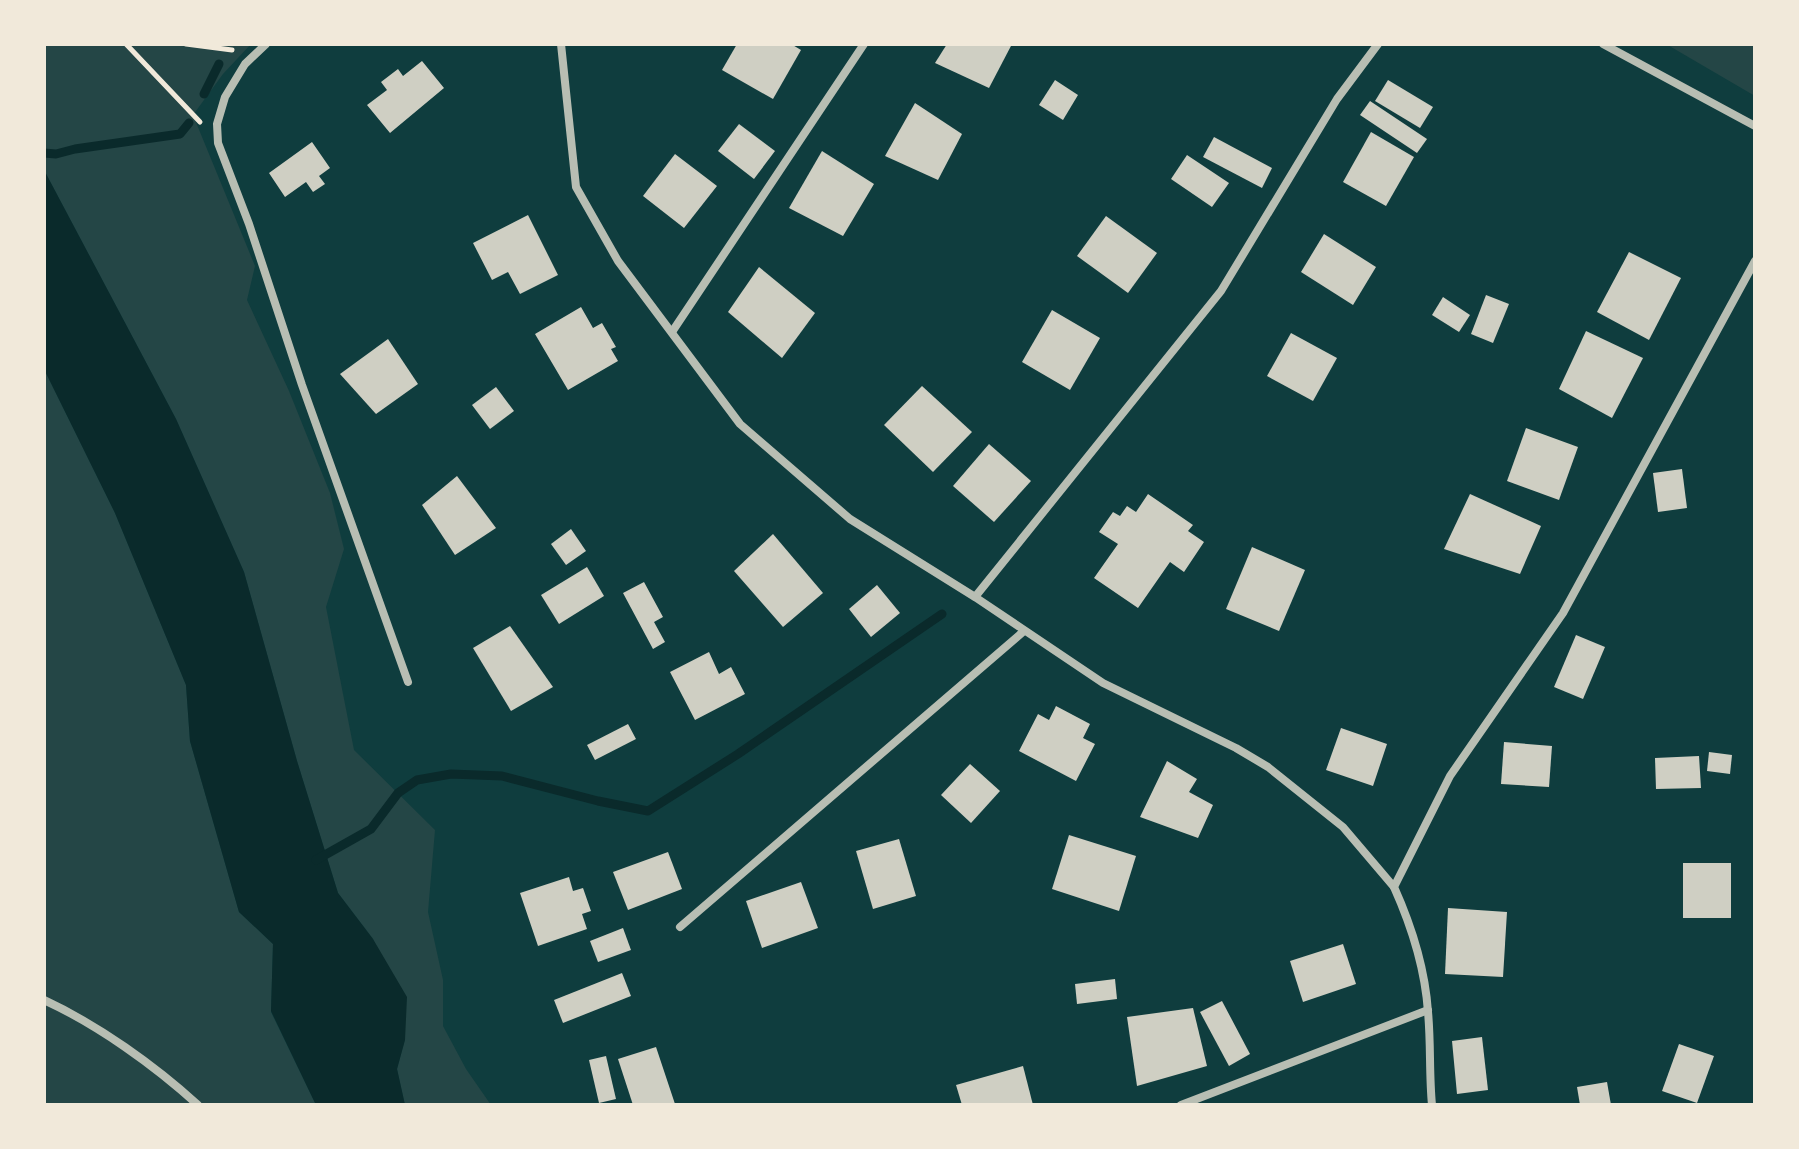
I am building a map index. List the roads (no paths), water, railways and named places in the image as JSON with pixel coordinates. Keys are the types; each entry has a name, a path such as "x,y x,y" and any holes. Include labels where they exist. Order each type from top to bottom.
{"street":[{"path":"266,44 245,64 225,97 217,124 218,143 408,682"},
{"path":"561,44 576,187 618,261 740,424 850,519 975,597 1103,683 1236,748 1268,767 1343,827 1394,887 1419,955 1428,1010 1432,1105"},
{"path":"672,332 864,44"},
{"path":"975,597 1221,291 1337,99 1378,44"},
{"path":"1603,44 1755,126"},
{"path":"1394,887 1450,776 1563,613 1755,261"},
{"path":"680,927 1024,631"},
{"path":"44,1000 131,1052 198,1105"},
{"path":"1181,1105 1428,1010"}],"waterway":[{"path":"204,94 219,64"},
{"path":"44,153 56,154 180,134 189,123"},
{"path":"316,860 371,829 398,793 417,780 451,774 502,776 648,811 738,754 942,614"}]}
